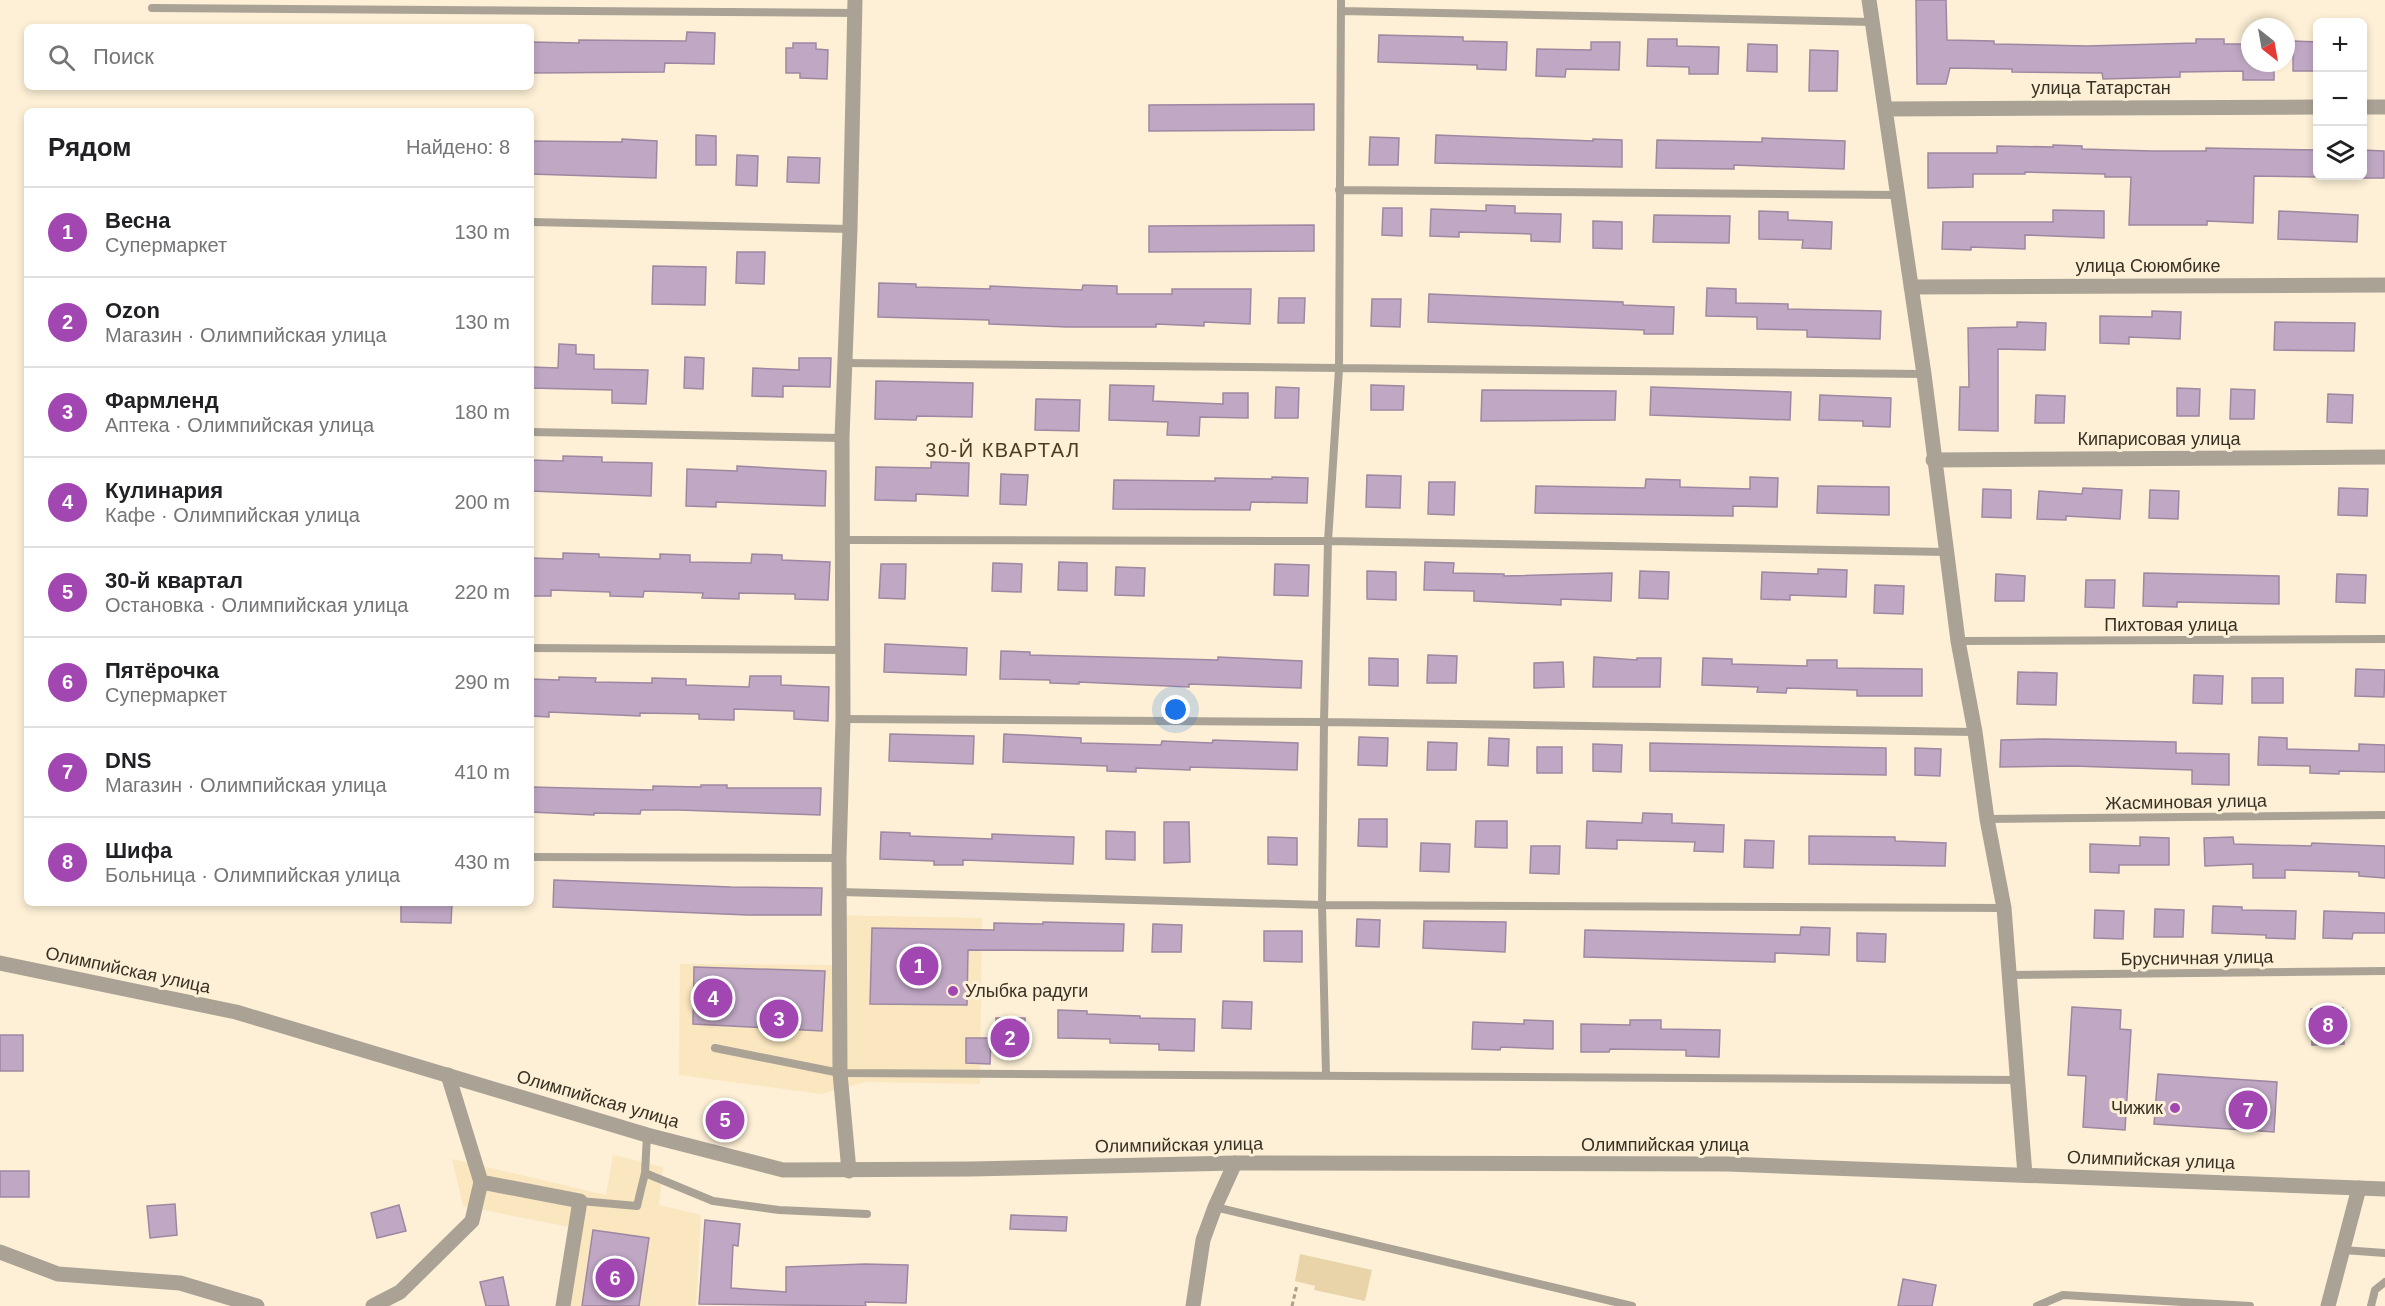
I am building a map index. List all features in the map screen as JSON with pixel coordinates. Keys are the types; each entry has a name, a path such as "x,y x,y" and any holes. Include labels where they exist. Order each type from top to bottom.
{"street":[{"path":"1869,0 1924,374 1933,460 1948,552 1958,641 2004,908 2025,1175"},
{"path":"849,1171 840,1073 839,858 843,719 842,438 855,7"},
{"name":"улица Татарстан","path":"1885,109 2313,107"},
{"path":"2367,107 2385,107"},
{"name":"улица Сююмбике","path":"1911,286 2385,285"},
{"name":"Кипарисовая улица","path":"1933,460 2385,457"},
{"name":"Олимпийская улица","path":"0,963 236,1012 647,1135 783,1170 849,1171 1235,1163 1727,1164 2385,1189"},
{"path":"373,1306 400,1296 472,1221 481,1182 448,1075"},
{"path":"1193,1306 1199,1255 1215,1207 1235,1163"},
{"path":"481,1182 580,1201 563,1306"},
{"path":"2328,1306 2359,1188"},
{"path":"0,1252 58,1274 180,1283 257,1306"}],"lane":[{"path":"1326,1075 1322,905 1324,722 1328,541 1339,369 1341,0"},
{"path":"152,8 855,7"},
{"path":"1341,11 1874,22"},
{"path":"1339,190 1897,195"},
{"path":"534,222 850,229"},
{"path":"846,363 1924,374"},
{"path":"534,432 842,438"},
{"path":"842,540 1328,541 1948,552"},
{"name":"Пихтовая улица","path":"1958,641 2385,639"},
{"path":"534,648 843,650"},
{"path":"843,719 1324,722 1975,732"},
{"name":"Жасминовая улица","path":"1987,819 2385,814"},
{"path":"534,857 839,858"},
{"path":"840,892 1322,905 2004,908"},
{"name":"Брусничная улица","path":"2010,975 2385,971"},
{"path":"715,1048 840,1073 2018,1080"},
{"path":"580,1201 637,1206 645,1173 647,1135"},
{"path":"645,1173 713,1201 779,1210 867,1214"},
{"path":"1215,1207 1379,1244 1632,1306"},
{"path":"2343,1250 2385,1253"},
{"path":"2371,1306 2375,1290 2385,1282"},
{"path":"2037,1306 2063,1294 2250,1306"}],"path":[{"path":"1292,1306 1297,1285"}],"shaded area":[{"path":"831,915 982,918 980,1084 866,1082 821,1094 679,1075 680,964 832,965"},
{"path":"613,1155 663,1167 659,1205 701,1215 696,1306 558,1306 569,1227 463,1206 452,1159 606,1195"},
{"path":"1300,1254 1372,1270 1365,1301 1314,1290 1315,1286 1295,1281"}],"building":[{"path":"1916,0 1946,0 1947,40 1994,41 1994,44 2087,46 2196,43 2196,39 2224,39 2224,44 2241,44 2241,71 2180,72 2180,77 2103,79 2102,73 2012,72 2012,69 1950,68 1946,84 1917,84"},
{"path":"687,32 715,33 714,64 665,63 664,72 534,73 534,42 686,41"},
{"path":"1379,35 1463,37 1463,41 1507,42 1506,70 1477,69 1477,65 1378,62"},
{"path":"1648,39 1677,39 1677,46 1719,47 1718,74 1689,74 1689,67 1647,66"},
{"path":"2295,41 2313,42 2313,71 2295,71"},
{"path":"1591,42 1620,42 1619,70 1566,69 1565,77 1536,76 1537,49 1591,50"},
{"path":"793,43 816,43 816,49 828,50 827,79 800,78 800,73 786,73 786,48 793,48"},
{"path":"1748,44 1777,45 1777,72 1747,71"},
{"path":"1810,50 1838,51 1837,91 1809,91"},
{"path":"2243,72 2274,72 2274,80 2243,80"},
{"path":"1314,104 1314,130 1149,131 1149,105"},
{"path":"696,135 716,136 716,165 696,165"},
{"path":"1436,135 1622,140 1622,167 1435,163"},
{"path":"1370,137 1399,138 1398,165 1369,165"},
{"path":"1762,138 1845,141 1844,169 1734,165 1734,169 1656,168 1657,140 1762,142"},
{"path":"622,139 657,141 656,178 534,174 534,141 622,142"},
{"path":"2053,145 2082,146 2082,149 2153,151 2206,151 2206,148 2313,150 2313,177 2254,176 2253,223 2207,221 2207,225 2129,225 2131,177 2025,172 2025,174 1973,174 1973,187 1928,188 1928,153 1997,153 1997,146 2053,147"},
{"path":"2367,150 2384,151 2384,178 2367,178"},
{"path":"737,155 758,156 757,186 736,185"},
{"path":"788,157 820,158 819,183 787,182"},
{"path":"1486,205 1515,206 1515,213 1561,214 1560,242 1531,241 1531,234 1459,232 1459,237 1430,236 1431,209 1486,211"},
{"path":"1383,208 1402,208 1402,236 1382,235"},
{"path":"2053,210 2104,211 2104,238 2025,235 2025,249 1971,247 1971,250 1942,249 1943,222 2053,222"},
{"path":"1759,211 1788,212 1788,220 1832,222 1831,249 1802,248 1803,240 1759,239"},
{"path":"2279,211 2358,215 2357,242 2278,239"},
{"path":"1654,215 1730,216 1729,243 1653,242"},
{"path":"1593,221 1622,222 1622,249 1593,248"},
{"path":"1314,225 1314,251 1149,252 1149,226"},
{"path":"737,252 765,252 764,284 736,283"},
{"path":"653,266 706,267 705,305 652,304"},
{"path":"879,283 916,284 916,287 990,289 990,286 1082,290 1083,285 1117,286 1117,294 1172,294 1172,289 1251,289 1250,324 1204,322 1204,326 1156,324 1156,327 1067,327 989,324 989,320 878,317"},
{"path":"1707,288 1736,289 1736,303 1788,304 1788,309 1881,311 1880,339 1807,337 1807,330 1757,329 1757,317 1706,316"},
{"path":"1429,294 1623,302 1623,305 1674,307 1673,334 1644,334 1644,330 1428,322"},
{"path":"1279,298 1305,298 1304,323 1278,323"},
{"path":"1372,299 1401,299 1400,327 1371,326"},
{"path":"2152,311 2181,312 2180,339 2129,337 2129,344 2100,343 2100,316 2152,317"},
{"path":"2017,322 2046,323 2045,350 1998,349 1998,431 1959,430 1960,387 1969,387 1968,328 2017,327"},
{"path":"2275,322 2355,323 2354,351 2274,350"},
{"path":"559,344 576,345 576,354 594,355 594,369 648,370 646,404 612,403 612,390 534,388 534,367 558,368"},
{"path":"685,357 704,358 703,389 684,388"},
{"path":"799,358 831,358 830,387 783,386 783,397 752,396 753,368 799,370"},
{"path":"876,381 973,383 972,417 917,416 916,420 875,419"},
{"path":"1110,385 1154,386 1153,401 1223,404 1223,393 1248,393 1248,418 1200,417 1199,436 1167,435 1168,422 1109,420"},
{"path":"1371,385 1404,386 1403,410 1371,410"},
{"path":"1276,387 1299,388 1298,418 1275,418"},
{"path":"1651,387 1791,392 1790,420 1650,415"},
{"path":"2177,388 2200,389 2199,416 2177,416"},
{"path":"2231,389 2255,390 2254,419 2230,419"},
{"path":"1482,390 1616,391 1615,420 1481,421"},
{"path":"2328,394 2353,395 2352,423 2327,422"},
{"path":"1820,395 1891,398 1890,427 1863,426 1863,421 1819,420"},
{"path":"2036,395 2065,396 2064,423 2035,423"},
{"path":"1036,399 1080,400 1079,431 1035,430"},
{"path":"563,456 602,457 602,462 652,463 651,496 534,491 534,460 563,461"},
{"path":"931,462 969,463 968,496 916,494 916,501 875,500 876,467 931,468"},
{"path":"737,466 826,471 825,506 716,502 716,507 686,506 687,469 737,471"},
{"path":"1001,474 1028,475 1026,505 1000,504"},
{"path":"1367,475 1401,476 1400,508 1366,507"},
{"path":"1272,477 1308,478 1307,503 1251,502 1250,510 1113,509 1114,480 1215,481 1215,478 1272,479"},
{"path":"1750,477 1778,478 1777,507 1733,506 1733,516 1535,513 1536,486 1645,488 1646,479 1680,480 1680,487 1750,489"},
{"path":"1429,482 1455,482 1454,515 1428,514"},
{"path":"1818,486 1889,487 1889,515 1817,513"},
{"path":"2083,488 2122,490 2120,519 2066,516 2066,520 2037,519 2039,491 2082,494"},
{"path":"2339,488 2368,489 2367,516 2338,515"},
{"path":"1983,489 2011,490 2011,518 1982,517"},
{"path":"2150,490 2179,491 2178,519 2149,518"},
{"path":"563,553 660,559 660,554 690,555 690,562 751,563 752,554 782,555 782,560 830,562 828,600 795,599 795,594 739,593 739,599 702,598 703,593 644,591 643,597 610,596 610,592 551,590 551,596 534,596 534,558 563,559"},
{"path":"1059,562 1087,563 1087,591 1058,590"},
{"path":"1425,562 1454,563 1453,573 1504,574 1504,576 1612,573 1611,601 1561,599 1561,605 1474,601 1474,591 1424,590"},
{"path":"993,563 1022,564 1021,592 992,591"},
{"path":"881,564 906,564 905,599 879,598"},
{"path":"1275,564 1309,565 1308,596 1274,595"},
{"path":"1116,567 1145,568 1144,596 1115,595"},
{"path":"1818,569 1847,570 1846,597 1790,595 1790,600 1761,599 1762,572 1818,574"},
{"path":"1367,571 1396,572 1396,600 1367,599"},
{"path":"1640,571 1669,572 1668,599 1639,598"},
{"path":"2144,573 2279,576 2279,604 2177,602 2177,607 2143,606"},
{"path":"1996,574 2025,576 2024,601 1995,601"},
{"path":"2337,574 2366,575 2365,603 2336,602"},
{"path":"2086,580 2115,580 2114,608 2085,607"},
{"path":"1875,585 1904,586 1903,614 1874,613"},
{"path":"885,644 967,648 966,675 884,672"},
{"path":"1001,651 1030,652 1030,655 1218,660 1218,657 1302,661 1301,688 1189,684 1189,687 1079,682 1079,684 1050,683 1050,680 1000,679"},
{"path":"1428,655 1457,656 1456,683 1427,683"},
{"path":"1594,657 1637,660 1637,658 1661,658 1660,687 1593,687"},
{"path":"1369,658 1398,659 1398,686 1369,685"},
{"path":"1703,658 1732,659 1732,664 1807,666 1807,660 1837,660 1837,668 1922,669 1922,696 1857,696 1857,690 1787,688 1786,693 1757,692 1758,687 1702,685"},
{"path":"1563,662 1564,687 1534,688 1534,663"},
{"path":"2356,669 2385,670 2384,697 2355,696"},
{"path":"2018,672 2057,673 2056,705 2017,704"},
{"path":"2194,675 2223,676 2222,704 2193,703"},
{"path":"750,676 781,676 781,685 829,687 828,721 794,719 794,711 734,709 734,720 699,719 699,714 640,713 640,716 549,712 549,717 534,716 534,679 596,678 595,682 652,683 652,678 686,679 686,685 749,687"},
{"path":"2252,678 2283,678 2283,703 2252,703"},
{"path":"890,734 974,736 973,764 889,761"},
{"path":"1004,734 1081,738 1081,743 1161,745 1162,741 1212,743 1213,740 1298,743 1297,770 1190,767 1190,770 1136,768 1136,772 1107,771 1107,766 1003,762"},
{"path":"1359,737 1388,738 1387,766 1358,765"},
{"path":"2259,737 2287,738 2287,749 2359,751 2359,744 2385,745 2385,772 2310,773 2310,766 2258,765"},
{"path":"1489,738 1509,739 1508,766 1488,765"},
{"path":"2001,740 2176,742 2176,753 2229,754 2229,785 2192,784 2192,770 2073,766 2000,767"},
{"path":"1428,742 1457,743 1456,770 1427,770"},
{"path":"1650,743 1886,748 1886,775 1650,771"},
{"path":"1593,744 1622,745 1621,772 1593,771"},
{"path":"1537,747 1562,747 1562,773 1537,773"},
{"path":"1915,748 1941,749 1940,776 1915,775"},
{"path":"701,785 727,785 727,788 821,788 820,815 679,810 641,810 640,814 594,813 594,815 534,812 534,787 653,790 653,786 701,787"},
{"path":"1643,813 1672,814 1672,823 1724,825 1723,852 1694,851 1695,842 1617,840 1617,849 1586,848 1587,821 1642,823"},
{"path":"1359,819 1387,819 1387,847 1358,846"},
{"path":"1476,821 1507,821 1507,848 1475,847"},
{"path":"1164,822 1189,822 1190,862 1164,863"},
{"path":"1106,831 1135,832 1135,860 1106,859"},
{"path":"881,832 910,833 910,836 992,839 992,834 1074,837 1073,864 963,860 963,865 934,865 934,861 880,859"},
{"path":"1809,836 1895,837 1895,841 1946,843 1945,866 1809,864"},
{"path":"1268,837 1297,838 1297,865 1268,864"},
{"path":"2140,837 2169,838 2169,865 2119,865 2119,873 2090,872 2090,844 2140,846"},
{"path":"2233,837 2234,844 2311,846 2312,843 2385,846 2385,878 2359,876 2359,872 2285,870 2285,878 2253,878 2253,864 2205,866 2204,838"},
{"path":"1745,840 1774,841 1773,868 1744,867"},
{"path":"1421,843 1450,844 1449,872 1420,871"},
{"path":"1531,846 1560,846 1559,874 1530,873"},
{"path":"554,880 822,888 821,915 748,915 553,907"},
{"path":"401,906 452,906 451,923 401,922"},
{"path":"2213,906 2242,907 2242,910 2296,911 2295,939 2266,938 2266,935 2212,933"},
{"path":"2155,909 2184,910 2183,937 2154,937"},
{"path":"2095,910 2124,911 2123,939 2094,938"},
{"path":"2324,911 2385,913 2385,933 2353,933 2352,939 2323,938"},
{"path":"1357,919 1380,920 1379,947 1356,946"},
{"path":"1424,921 1506,922 1505,952 1423,948"},
{"path":"1043,922 1124,924 1123,951 968,950 967,1005 870,1004 872,928 994,930 994,923 1043,924"},
{"path":"1153,924 1182,925 1181,952 1152,952"},
{"path":"1801,927 1830,928 1829,955 1775,953 1775,962 1584,957 1585,930 1800,935"},
{"path":"1264,931 1302,931 1302,962 1264,961"},
{"path":"1857,933 1886,934 1885,962 1857,961"},
{"path":"694,967 825,971 822,1031 693,1024"},
{"path":"1223,1001 1252,1002 1251,1029 1222,1028"},
{"path":"2072,1007 2121,1010 2120,1029 2131,1030 2125,1130 2083,1127 2086,1076 2068,1075"},
{"path":"2343,1008 2344,1044 2312,1045 2311,1009"},
{"path":"1058,1010 1087,1011 1087,1014 1140,1016 1140,1018 1195,1019 1194,1051 1159,1050 1159,1044 1110,1043 1110,1039 1058,1038"},
{"path":"996,1018 1025,1018 1025,1046 996,1045"},
{"path":"1524,1020 1553,1021 1553,1049 1501,1047 1500,1050 1472,1049 1473,1022 1524,1024"},
{"path":"1630,1020 1661,1020 1661,1029 1720,1030 1719,1057 1686,1056 1686,1050 1610,1049 1609,1052 1581,1052 1581,1024 1630,1025"},
{"path":"0,1035 23,1035 23,1071 0,1071"},
{"path":"966,1038 991,1038 990,1064 966,1063"},
{"path":"2158,1074 2277,1082 2274,1132 2154,1124"},
{"path":"0,1171 29,1171 29,1197 0,1197"},
{"path":"175,1204 177,1235 150,1238 147,1206"},
{"path":"399,1205 406,1231 377,1238 371,1213"},
{"path":"1011,1215 1067,1217 1066,1231 1010,1229"},
{"path":"705,1220 740,1224 738,1246 733,1245 731,1288 786,1292 786,1267 908,1265 906,1303 865,1302 866,1306 699,1304"},
{"path":"593,1230 649,1238 639,1306 582,1306"},
{"path":"503,1277 509,1306 486,1306 480,1282"},
{"path":"1903,1279 1936,1285 1932,1306 1898,1306"}],"place":[{"name":"Весна","path":"919,966"},
{"name":"Улыбка радуги","path":"953,991"},
{"name":"Кулинария","path":"713,998"},
{"name":"Фармленд","path":"779,1019"},
{"name":"Шифа","path":"2328,1025"},
{"name":"Ozon","path":"1010,1038"},
{"name":"Чижик","path":"2175,1108"},
{"name":"DNS","path":"2248,1110"},
{"name":"30-й квартал","path":"725,1120"},
{"name":"Пятёрочка","path":"615,1278"}],"district":[{"name":"30-Й КВАРТАЛ","path":"1003,450"}]}
